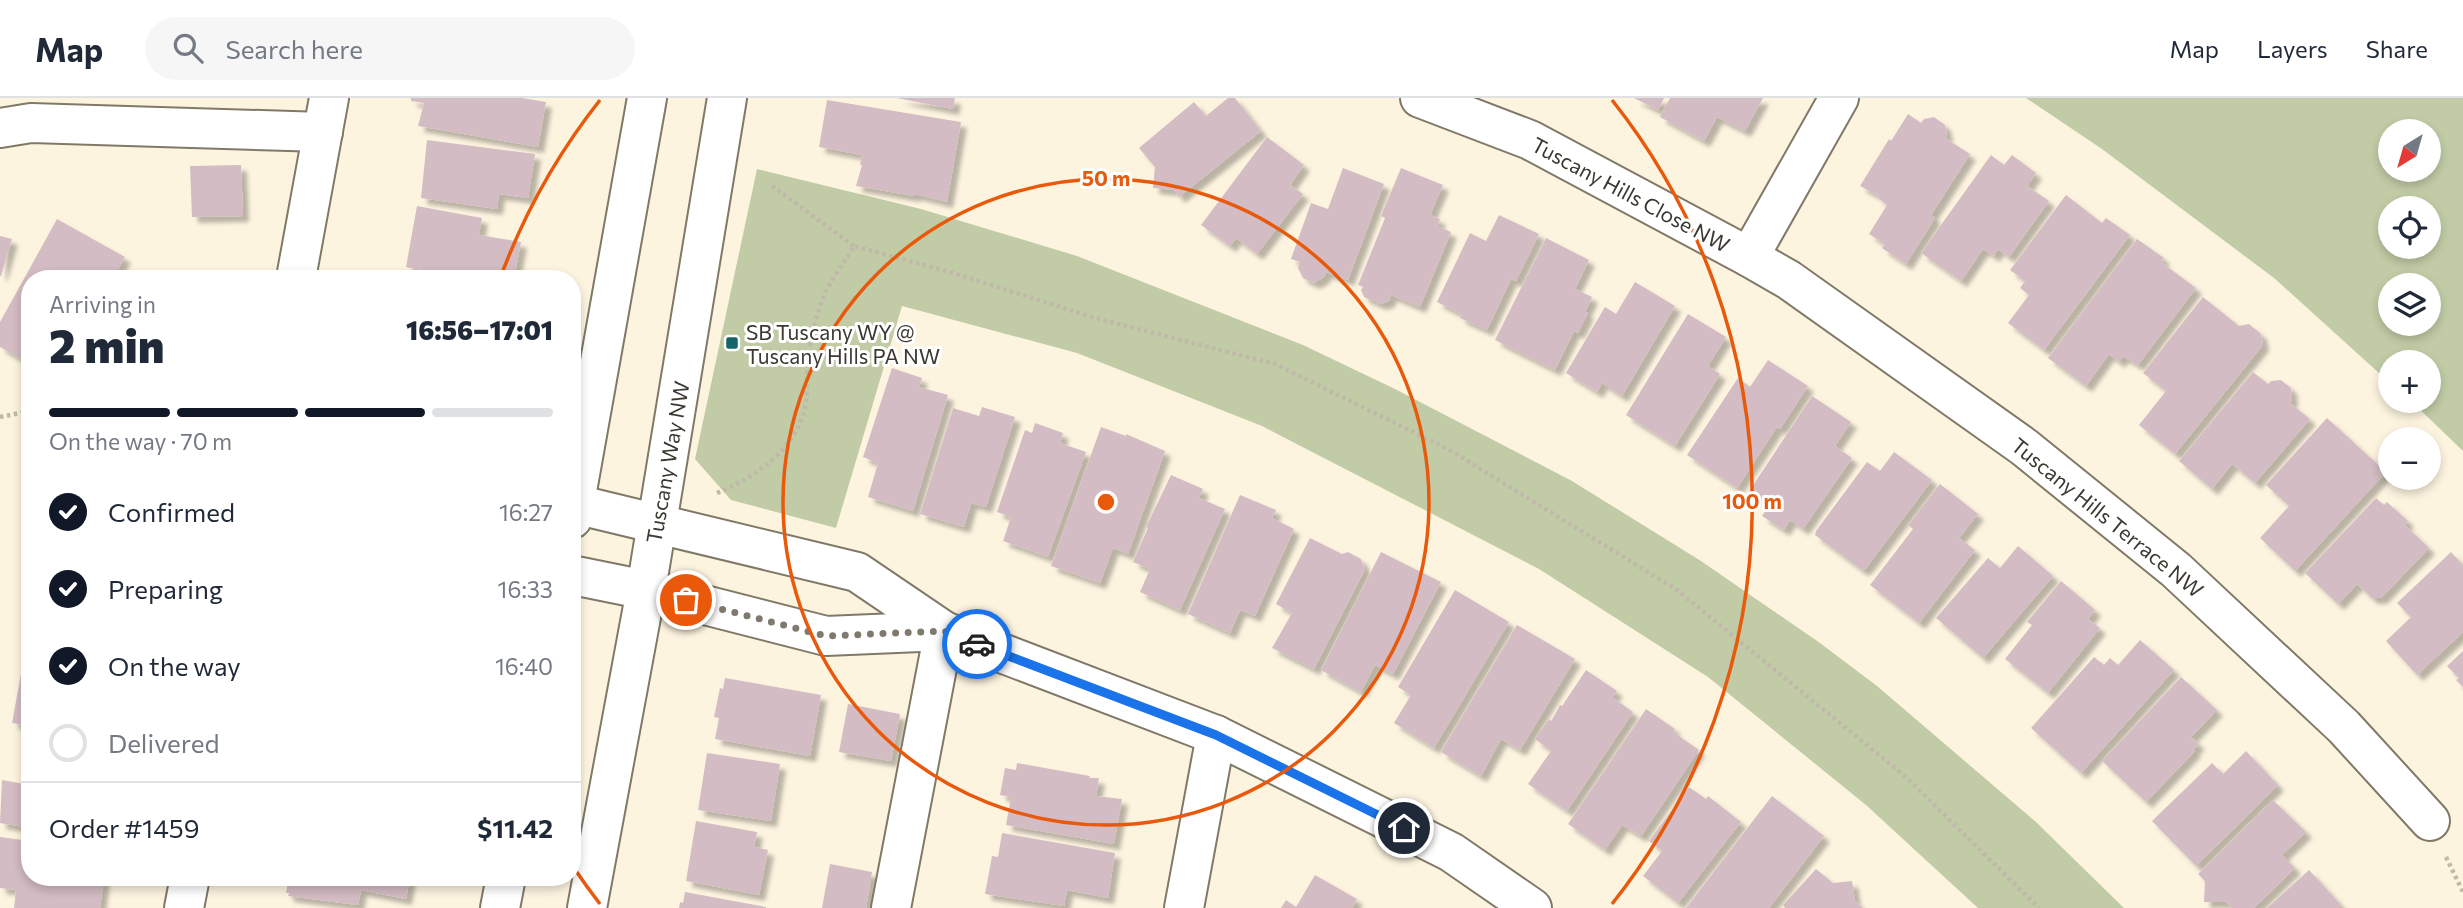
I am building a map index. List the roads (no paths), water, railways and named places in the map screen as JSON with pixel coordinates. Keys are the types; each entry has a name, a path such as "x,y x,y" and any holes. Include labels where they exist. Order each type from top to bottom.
{"street":[{"path":"581,471 647,98"},
{"name":"Tuscany Way NW","path":"587,908 646,590 727,98"},
{"name":"Tuscany Hills Close NW","path":"1420,98 1530,140 1749,257 1839,98"},
{"path":"0,128 31,123 326,115 297,270"},
{"name":"Tuscany Hills Terrace NW","path":"1749,257 1789,280 2024,447 2176,570 2344,727 2430,821"},
{"path":"581,512 657,525 857,572 944,631 1216,735 1451,852 1532,908"},
{"path":"581,577 646,590 826,636 944,631"},
{"path":"891,908 944,631"},
{"path":"1184,908 1216,735"},
{"path":"184,908 188,886"},
{"path":"500,908 504,886"}],"place":[{"name":"SB Tuscany WY @ Tuscany Hills PA NW","path":"732,343"}]}
